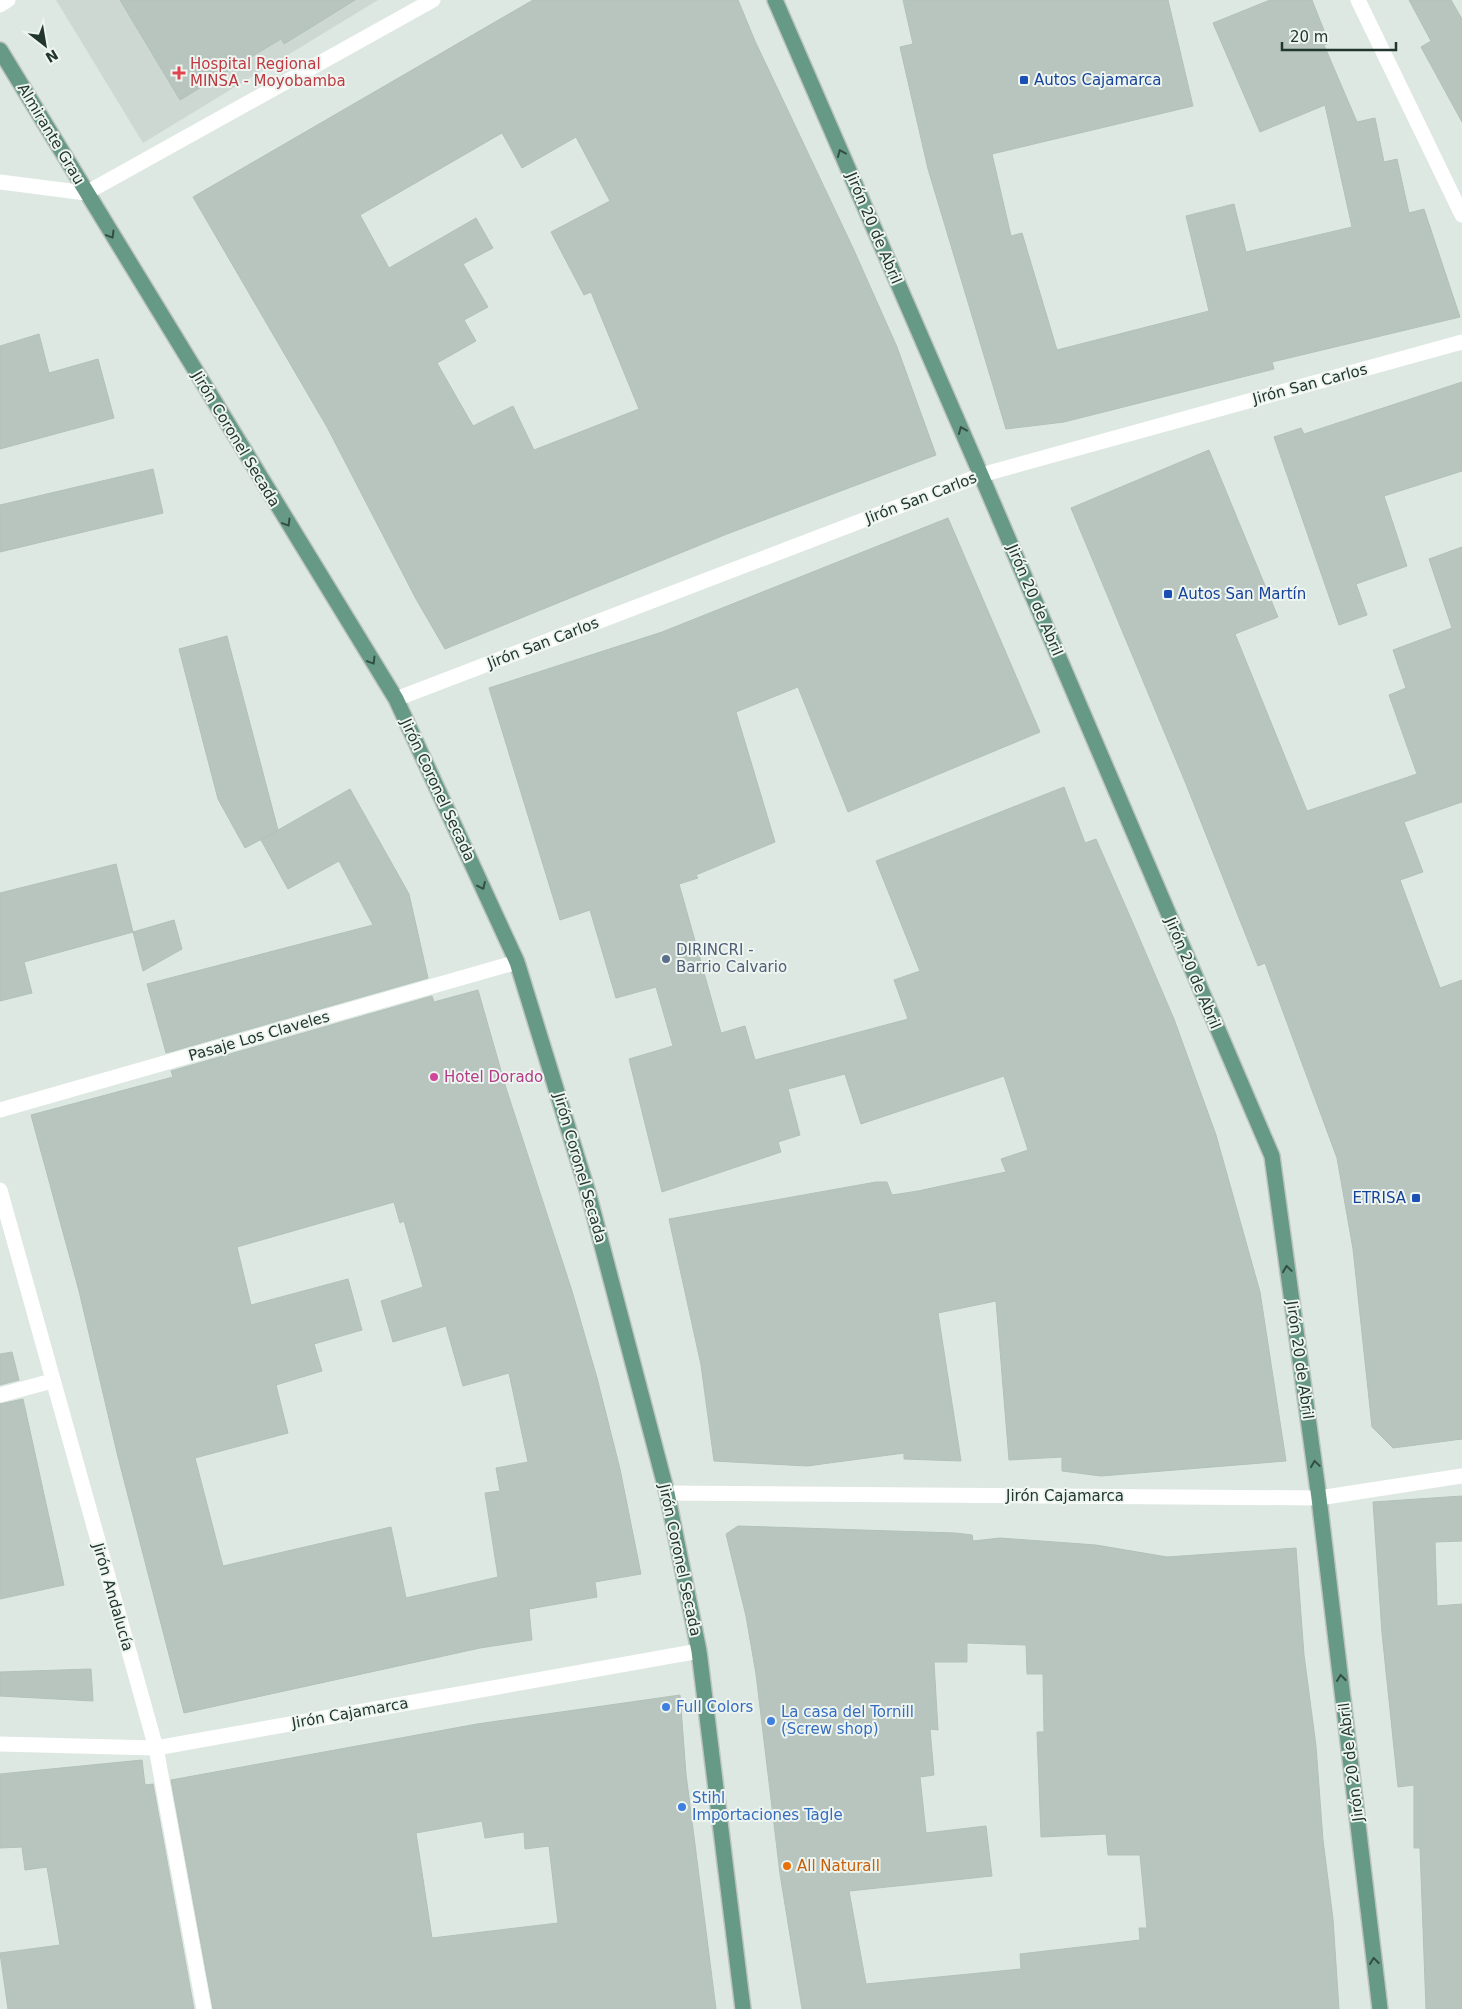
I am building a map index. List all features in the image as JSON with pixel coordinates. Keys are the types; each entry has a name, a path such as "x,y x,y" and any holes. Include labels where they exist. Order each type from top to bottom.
{"main road":[{"name":"Jirón 20 de Abril","path":"775,0 981,475 1272,1156 1319,1498 1380,2009"},
{"name":"Almirante Grau","path":"0,50 86,193"},
{"name":"Jirón Coronel Secada","path":"86,193 396,699 517,962 589,1196 667,1493 699,1651 743,2009"}],"street":[{"path":"0,5 8,0"},
{"path":"0,182 86,193 432,0"},
{"path":"1358,0 1462,215"},
{"name":"Jirón San Carlos","path":"396,699 981,475 1462,342"},
{"name":"Pasaje Los Claveles","path":"0,1110 517,962"},
{"name":"Jirón Andalucía","path":"0,1190 156,1748 204,2009"},
{"path":"0,1395 52,1381"},
{"name":"Jirón Cajamarca","path":"667,1493 1319,1498 1462,1476"},
{"name":"Jirón Cajamarca","path":"0,1744 156,1748 699,1651"}],"shaded area":[{"name":"Hospital Regional MINSA - Moyobamba","path":"56,0 378,0 143,143"}],"building":[{"path":"120,0 355,0 284,44 281,39 180,100"},
{"path":"533,0 738,0 755,41 853,248 897,347 936,455 727,534 445,649 416,599 327,427 193,197","holes":["502,133 522,168 576,137 610,201 551,232 584,295 591,292 639,409 534,450 513,406 473,426 437,363 476,341 464,320 488,307 463,264 493,248 476,218 389,268 360,215"]},
{"path":"903,0 1168,0 1193,106 992,154 1011,236 1022,233 1057,350 1209,311 1186,216 1234,204 1246,252 1352,227 1325,105 1260,132 1213,23 1270,0 1312,0 1329,43 1324,45 1357,122 1375,118 1384,162 1397,159 1409,213 1424,209 1460,317 1272,362 1274,369 1064,422 1006,429 928,169 900,47 913,44"},
{"path":"1409,0 1451,0 1462,19 1462,122 1421,47 1431,41"},
{"path":"39,334 49,373 98,359 114,418 0,449 0,346"},
{"path":"1462,382 1462,471 1384,496 1407,566 1356,584 1367,615 1339,625 1274,437 1301,428 1304,434"},
{"path":"1209,450 1278,617 1235,634 1307,811 1417,774 1389,695 1406,688 1393,650 1452,628 1429,559 1462,547 1462,802 1404,822 1423,872 1400,880 1440,988 1462,980 1462,1439 1393,1448 1372,1427 1353,1249 1337,1158 1265,963 1258,966 1186,784 1071,508"},
{"path":"153,469 163,513 0,552 0,505"},
{"path":"948,518 1040,732 848,812 798,687 736,712 775,842 696,875 698,878 679,884 721,1033 745,1026 755,1060 908,1019 894,980 920,971 876,861 1064,787 1085,843 1096,839 1132,921 1174,1019 1216,1135 1260,1292 1286,1461 1101,1476 1062,1471 1062,1457 1009,1460 996,1301 938,1313 961,1461 904,1459 904,1453 807,1466 714,1461 701,1365 669,1219 876,1182 887,1182 892,1195 918,1191 1006,1172 1001,1159 1028,1150 1004,1076 861,1124 845,1074 788,1089 800,1135 778,1142 781,1152 662,1192 629,1059 673,1046 656,987 616,998 590,910 560,920 489,688 662,632"},
{"path":"227,636 278,830 350,789 409,894 428,978 166,1053 147,984 373,925 339,861 288,889 261,840 277,831 245,848 218,799 179,649"},
{"path":"116,864 133,932 24,962 32,993 0,1001 0,893"},
{"path":"174,920 182,949 143,971 133,932"},
{"path":"478,990 506,1088 572,1291 597,1378 620,1469 641,1574 595,1582 597,1597 529,1609 532,1640 480,1648 184,1713 118,1457 79,1291 31,1115 173,1077 171,1071 432,996 434,1002","holes":["394,1202 400,1223 404,1221 423,1287 381,1301 393,1342 446,1326 463,1386 509,1373 528,1462 496,1468 500,1491 485,1493 498,1577 406,1598 391,1527 223,1566 195,1458 288,1433 276,1385 322,1371 314,1344 362,1330 348,1279 251,1305 237,1247"]},
{"path":"12,1352 19,1380 0,1385 0,1354"},
{"path":"23,1399 64,1585 0,1599 0,1404"},
{"path":"1462,1496 1462,1541 1435,1542 1437,1606 1462,1604 1462,2009 1426,2009 1420,1848 1414,1848 1414,1785 1398,1787 1382,1633 1373,1502"},
{"path":"738,1526 955,1533 972,1535 973,1541 1000,1538 1096,1545 1167,1557 1296,1548 1304,1655 1316,1746 1323,1840 1333,1919 1339,2009 802,2009 780,1874 756,1674 746,1616 726,1534","holes":["967,1643 1026,1645 1027,1674 1043,1674 1044,1732 1037,1732 1041,1837 1106,1834 1108,1855 1140,1855 1147,1928 1139,1928 1140,1940 1020,1954 1021,1969 866,1984 849,1891 992,1876 986,1826 926,1833 920,1777 934,1775 930,1729 938,1730 934,1662 967,1662"]},
{"path":"91,1669 93,1701 0,1696 0,1672"},
{"path":"680,1695 686,1774 716,2009 213,2009 171,1780 477,1724","holes":["482,1821 485,1838 524,1832 525,1849 549,1846 558,1923 432,1938 416,1833"]},
{"path":"142,1760 145,1785 153,1784 194,2009 8,2009 0,1953 60,1945 47,1867 25,1870 22,1847 0,1848 0,1774"}],"place":[{"name":"Hospital Regional MINSA - Moyobamba","path":"179,73"},
{"name":"Autos Cajamarca","path":"1024,80"},
{"name":"Autos San Martín","path":"1168,594"},
{"name":"DIRINCRI - Barrio Calvario","path":"666,959"},
{"name":"Hotel Dorado","path":"434,1077"},
{"name":"ETRISA","path":"1416,1198"},
{"name":"Full Colors","path":"666,1707"},
{"name":"La casa del Tornill (Screw shop)","path":"771,1721"},
{"name":"Stihl Importaciones Tagle","path":"682,1807"},
{"name":"All Naturall","path":"787,1866"}]}
